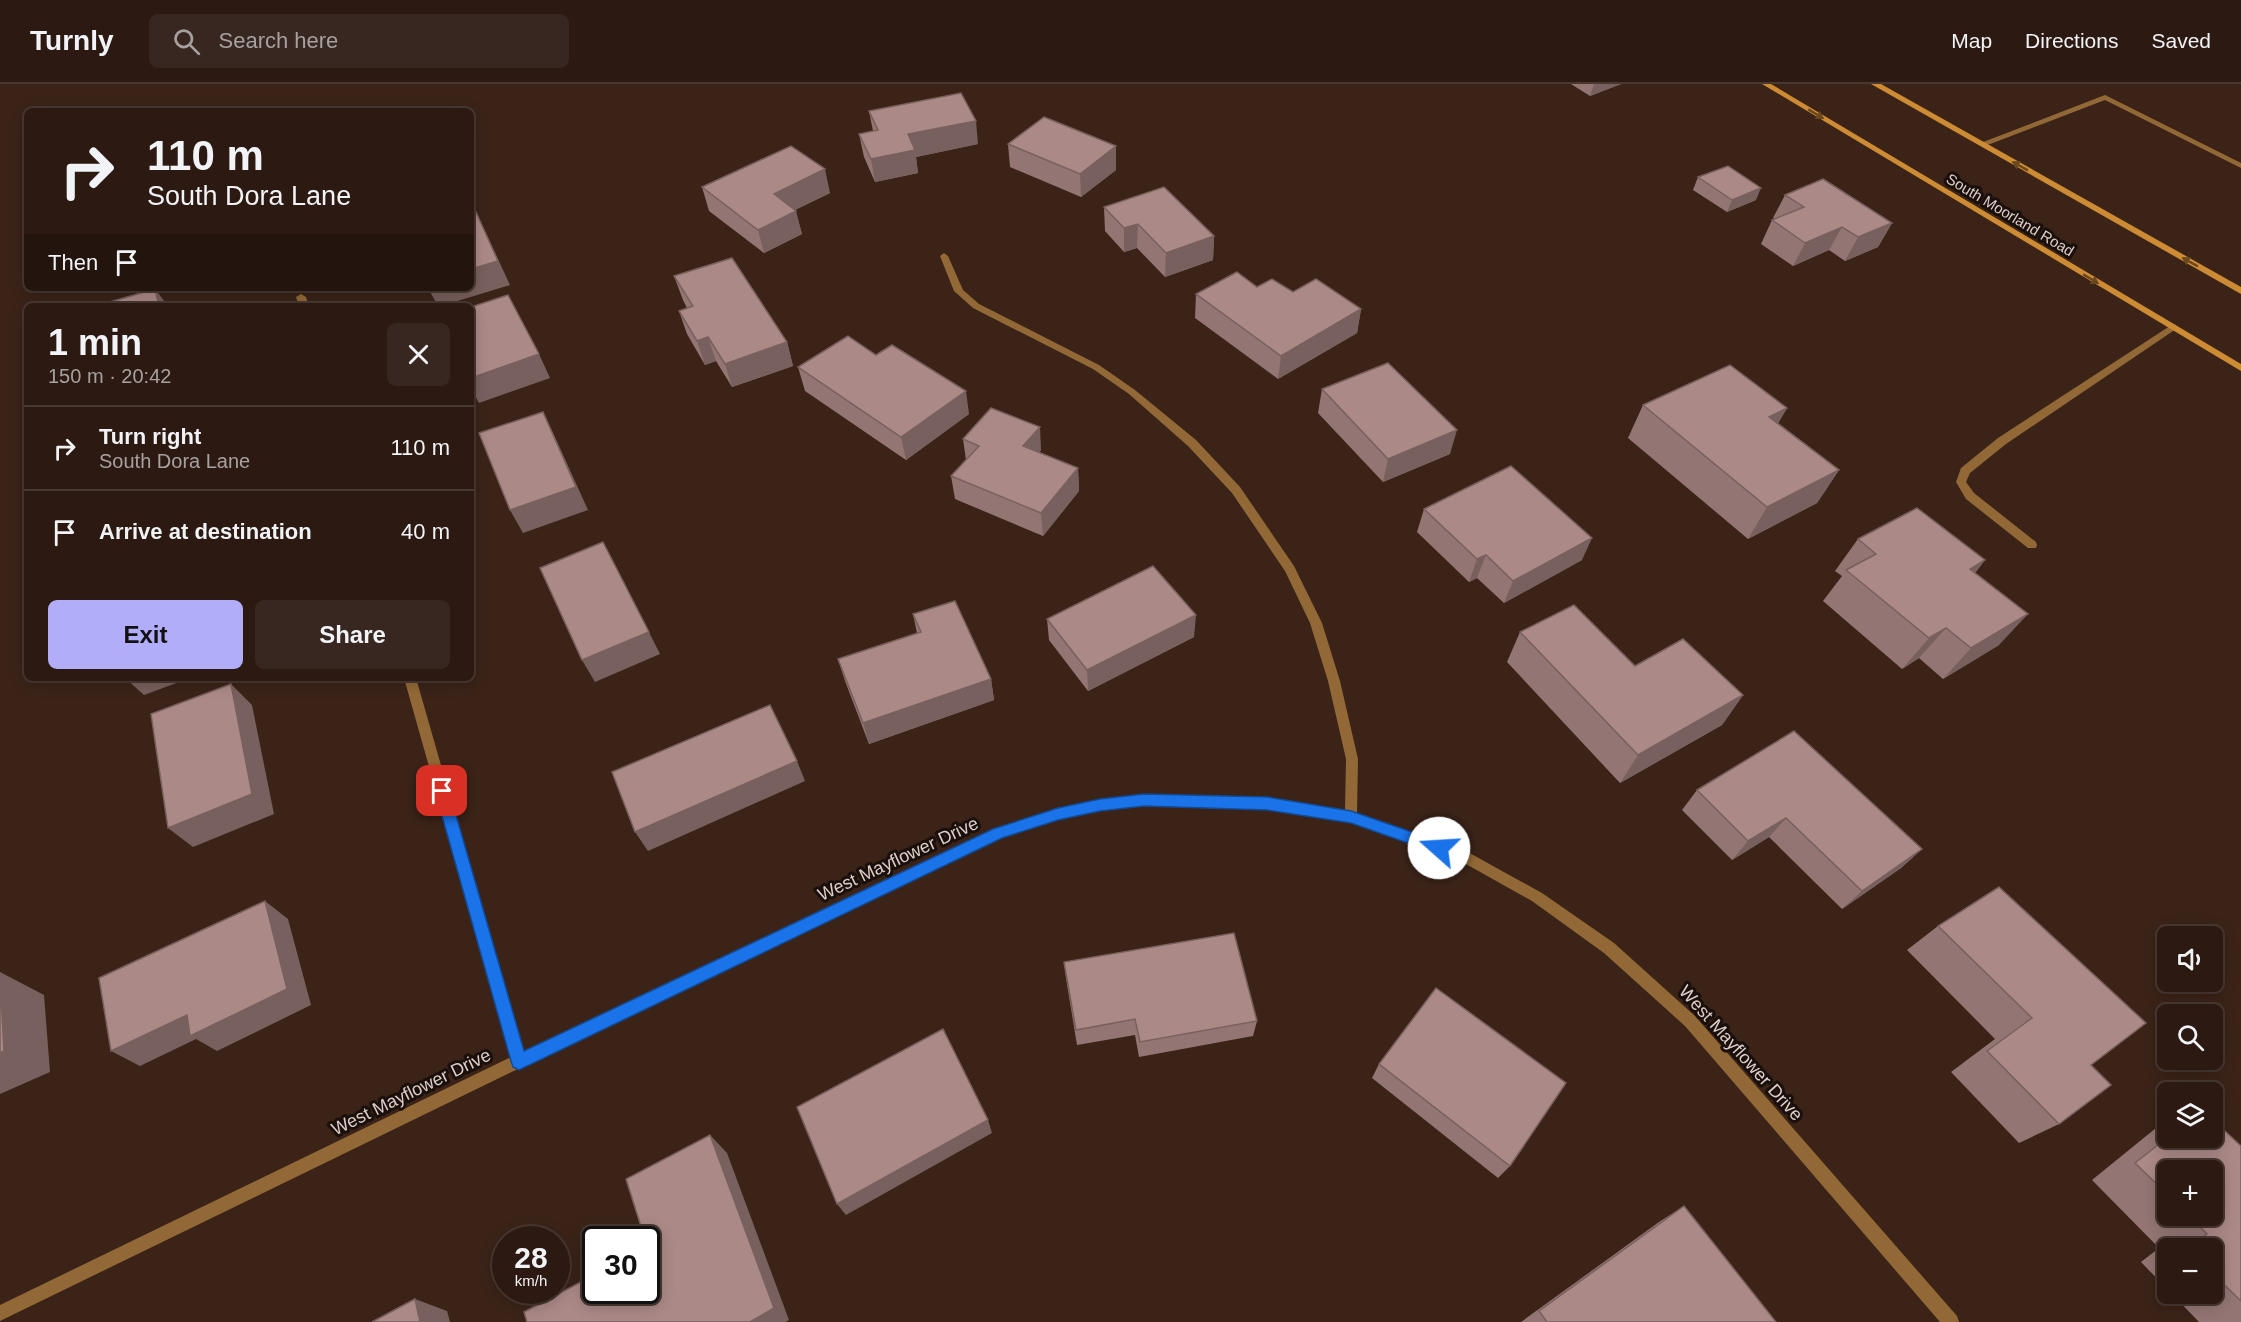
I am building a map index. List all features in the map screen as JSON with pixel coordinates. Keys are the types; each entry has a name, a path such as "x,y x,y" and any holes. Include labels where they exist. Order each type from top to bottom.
{"main road":[{"name":"South Moorland Road","path":"1766,84 2241,368"},
{"path":"1875,84 2241,291"}],"street":[{"path":"1982,144 2105,97 2241,166"},
{"path":"944,256 959,291 976,306 1096,367 1132,392 1192,443 1236,490 1290,569 1316,623 1334,681 1352,759 1351,817"},
{"path":"2032,545 1970,496 1961,482 1965,471 2002,441 2173,327"},
{"path":"411,681 519,1061"},
{"name":"West Mayflower Drive","path":"0,1313 519,1061 999,833 1058,814 1100,805 1144,800 1267,803 1351,817 1461,855 1537,897 1609,948 1690,1021 1951,1322"}],"building":[{"path":"961,93 976,121 908,134 915,150 871,159 859,134 878,130 869,111"},
{"path":"1044,117 1116,146 1080,174 1008,144"},
{"path":"791,146 825,169 774,194 796,211 758,230 702,187"},
{"path":"1728,166 1761,188 1732,200 1698,177"},
{"path":"1823,179 1892,223 1858,237 1842,227 1805,243 1772,220 1804,207 1785,195"},
{"path":"1164,187 1214,236 1166,253 1138,224 1124,228 1104,207"},
{"path":"476,212 498,261 474,268 474,213"},
{"path":"732,258 787,342 725,364 708,337 697,341 679,311 693,306 674,276"},
{"path":"1237,272 1257,287 1272,279 1293,292 1316,279 1361,309 1281,356 1196,294"},
{"path":"155,291 158,303 106,303"},
{"path":"508,295 539,354 474,377 474,306"},
{"path":"848,336 876,355 892,345 966,391 901,437 798,367"},
{"path":"1388,363 1457,430 1388,459 1322,389"},
{"path":"1730,365 1787,408 1769,417 1839,470 1767,507 1643,405"},
{"path":"991,408 1040,427 1023,446 1078,468 1041,513 951,476 979,446 963,439"},
{"path":"543,412 576,487 510,510 479,433"},
{"path":"1511,466 1592,538 1513,581 1486,555 1477,559 1424,509"},
{"path":"1917,508 1985,560 1970,569 2028,614 1971,648 1946,628 1929,638 1846,570 1876,554 1858,539"},
{"path":"603,542 649,632 582,660 540,568"},
{"path":"1153,566 1196,615 1087,670 1047,619"},
{"path":"955,601 991,679 863,723 838,659 921,632 913,614"},
{"path":"1574,605 1635,666 1683,639 1743,695 1638,755 1520,632"},
{"path":"231,684 252,794 168,828 151,714"},
{"path":"770,705 797,761 635,832 612,772"},
{"path":"1794,731 1922,849 1862,891 1786,818 1748,841 1697,790"},
{"path":"1999,887 2146,1023 2091,1065 2111,1085 2059,1124 1987,1051 2032,1018 1938,926"},
{"path":"265,901 287,989 190,1036 187,1015 111,1051 99,978"},
{"path":"1234,933 1257,1021 1140,1042 1135,1019 1076,1030 1064,962"},
{"path":"0,977 4,1051 0,1053"},
{"path":"1436,988 1566,1083 1510,1166 1379,1064"},
{"path":"943,1029 988,1120 837,1204 797,1107"},
{"path":"2223,1129 2241,1146 2241,1301 2223,1284 2223,1238 2202,1238 2207,1234 2199,1226 2223,1226 2223,1160 2157,1160 2157,1184 2135,1163 2157,1146 2157,1148 2223,1148"},
{"path":"710,1135 774,1308 750,1322 527,1322 524,1312 539,1304 570,1304 570,1288 582,1281 582,1304 660,1304 660,1226 641,1226 626,1179"},
{"path":"1684,1206 1776,1322 1547,1322 1539,1311"},
{"path":"415,1299 420,1322 372,1322"}],"route":[{"path":"442,791 519,1061 999,833 1058,814 1100,805 1144,800 1267,803 1351,817 1439,848"}]}
